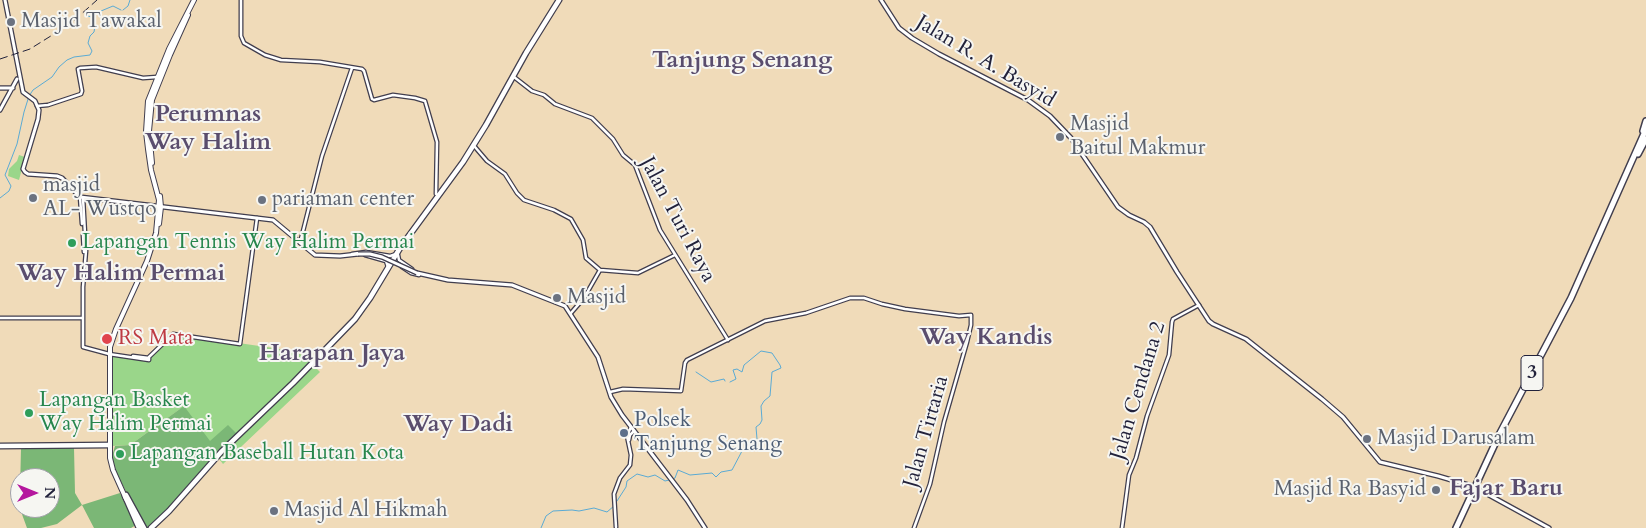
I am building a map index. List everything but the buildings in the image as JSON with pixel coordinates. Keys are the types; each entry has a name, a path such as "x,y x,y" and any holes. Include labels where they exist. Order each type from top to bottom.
{"highway":[{"path":"398,253 475,146 560,0"},
{"path":"152,528 235,440 286,393 365,309 398,253 459,168 486,125 526,53 560,0"},
{"path":"1634,157 1646,121"},
{"name":"3","path":"1457,528 1500,433 1572,298 1646,129"},
{"name":"3","path":"1612,209 1646,135"},
{"path":"1632,166 1646,139"},
{"path":"125,495 142,528"}],"main road":[{"path":"0,110 16,83 18,67 5,0"},
{"path":"142,528 113,470 110,445 110,353 116,334 155,245 160,207 154,178 149,131 150,107 154,87 157,77 195,0"},
{"name":"Jalan R. A. Basyid","path":"881,0 900,28 912,38 1028,100 1050,116 1071,138 1118,207 1150,227 1209,321 1246,339 1322,399 1343,417 1380,462 1472,486"},
{"path":"154,87 168,54"},
{"path":"16,83 21,84"},
{"path":"0,88 16,83 21,84"},
{"path":"21,84 23,92 37,106 38,119 23,170 28,174 62,178 82,198 278,222 310,252 318,256 366,254 382,257 417,273 452,280 512,285 562,304 571,313 598,357 610,392 618,408 687,500 705,528"},
{"path":"110,353 113,465 125,495"},
{"path":"1478,489 1549,528"}],"street":[{"path":"241,0 240,33 244,43 265,55 280,60 320,62 360,68 364,71 372,99 377,100 393,95 425,101 437,142 436,194 438,195"},
{"path":"37,106 82,93 78,70 80,68 96,67 143,78 157,77"},
{"path":"300,243 322,156 352,68"},
{"name":"Jalan Turi Raya","path":"514,77 532,91 544,96 555,104 590,117 613,139 621,153 637,168 658,227 728,340"},
{"path":"475,146 488,161 505,174 524,200 554,210 570,219 583,240 586,258 600,270 635,273 675,254"},
{"path":"82,198 85,253 82,318 83,347 149,359 171,335 176,334 240,344 257,218"},
{"path":"351,254 366,252 388,256 398,253 399,263"},
{"path":"351,254 366,255 386,261 390,267 399,263 424,274"},
{"path":"386,261 389,258 388,256"},
{"path":"571,313 584,298 600,270"},
{"name":"Jalan Tirtaria","path":"728,340 768,321 806,313 854,297 905,309 959,316 971,314 971,325 967,342 944,422 930,484 914,528"},
{"name":"Jalan Cendana 2","path":"1122,528 1129,475 1140,445 1147,416 1169,355 1173,319 1199,305"},
{"path":"0,318 82,318"},
{"path":"610,392 624,389 681,391 686,362 728,340"},
{"path":"616,527 614,494 620,478 630,465 631,455 627,436 632,429"},
{"path":"0,446 110,445"}],"green space":[{"path":"19,155 25,157 19,180 8,176 9,169 17,161"},
{"path":"169,333 294,351 303,355 320,372 223,464 180,409 130,445 112,446 111,354 146,358"},
{"path":"184,406 210,441 228,425 237,434 153,525 147,528 113,465 112,456 115,446 130,445"},
{"path":"21,448 74,448 75,493 82,505 57,524 41,528 27,528 23,518 60,518 60,468 20,468"},
{"path":"120,493 136,525 131,528 94,528 82,505"}],"waterway":[{"path":"123,10 128,6 130,0"},
{"path":"0,198 9,191 11,186 5,175 17,144 29,96 33,90 52,77 67,60 90,55 92,51 88,43 95,26 94,18 87,14 113,6 121,10"},
{"path":"673,479 678,470 690,475 712,473 716,477 721,472 732,470 742,451 750,447 757,439 756,427 762,420 761,406 770,396 772,372 781,368 772,353 761,351 744,365 742,372 737,369 733,370 736,379 730,382"},
{"path":"696,372 711,382 724,379 725,381"},
{"path":"617,501 626,487 627,481 637,474 648,477 655,475 665,481 669,480"},
{"path":"541,528 546,516 553,511 579,511 594,508 607,512 614,506"}],"railway":[{"path":"0,59 30,49 70,24 97,0"}],"place":[{"name":"Masjid Tawakal","path":"11,22"},
{"name":"Masjid Baitul Makmur","path":"1060,137"},
{"name":"masjid AL- Wustqo","path":"33,198"},
{"name":"pariaman center","path":"262,200"},
{"name":"Lapangan Tennis Way Halim Permai","path":"72,243"},
{"name":"Masjid","path":"557,298"},
{"name":"RS Mata","path":"107,339"},
{"name":"Lapangan Basket Way Halim Permai","path":"29,413"},
{"name":"Polsek Tanjung Senang","path":"624,433"},
{"name":"Masjid Darusalam","path":"1367,439"},
{"name":"Lapangan Baseball Hutan Kota","path":"120,454"},
{"name":"Masjid Ra Basyid","path":"1436,490"},
{"name":"Masjid Al Hikmah","path":"274,511"}],"district":[{"name":"Tanjung Senang","path":"742,61"},
{"name":"Perumnas Way Halim","path":"208,129"},
{"name":"Way Halim Permai","path":"121,274"},
{"name":"Way Kandis","path":"986,338"},
{"name":"Harapan Jaya","path":"332,354"},
{"name":"Way Dadi","path":"458,425"},
{"name":"Fajar Baru","path":"1506,489"}]}
